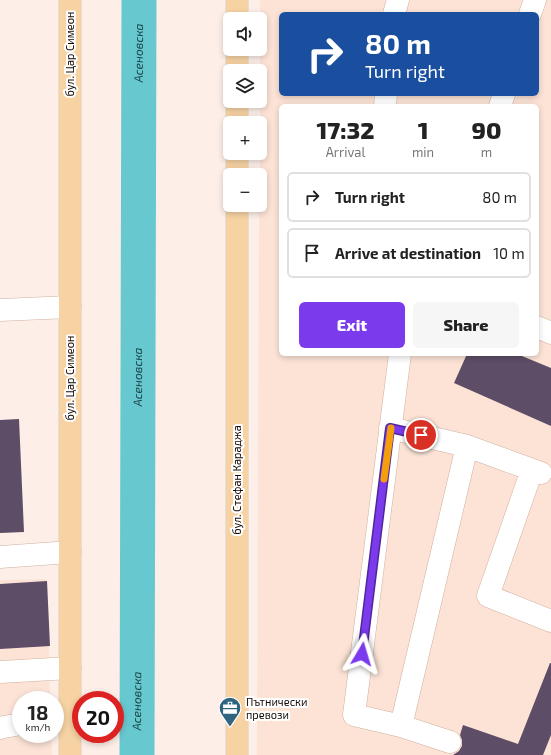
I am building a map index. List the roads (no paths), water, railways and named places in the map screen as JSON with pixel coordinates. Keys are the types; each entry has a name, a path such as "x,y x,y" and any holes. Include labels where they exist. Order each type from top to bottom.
{"main road":[{"name":"бул. Цар Симеон","path":"64,706 70,668 70,0"},
{"path":"237,0 237,12"},
{"name":"бул. Стефан Караджа","path":"237,212 237,755"},
{"name":"бул. Цар Симеон","path":"64,728 70,755"}],"street":[{"path":"395,12 398,0"},
{"path":"531,12 535,0"},
{"path":"0,310 70,307"},
{"path":"539,328 551,333"},
{"path":"400,356 354,715 401,726 450,742"},
{"path":"390,428 467,446 536,472 488,596 551,620"},
{"path":"401,726 467,446"},
{"path":"0,557 70,552"},
{"path":"0,672 70,668"},
{"path":"0,728 12,725"}],"waterway":[{"name":"Асеновска","path":"137,755 139,0"}],"place":[{"name":"Пътнически превози","path":"230,728"}]}
